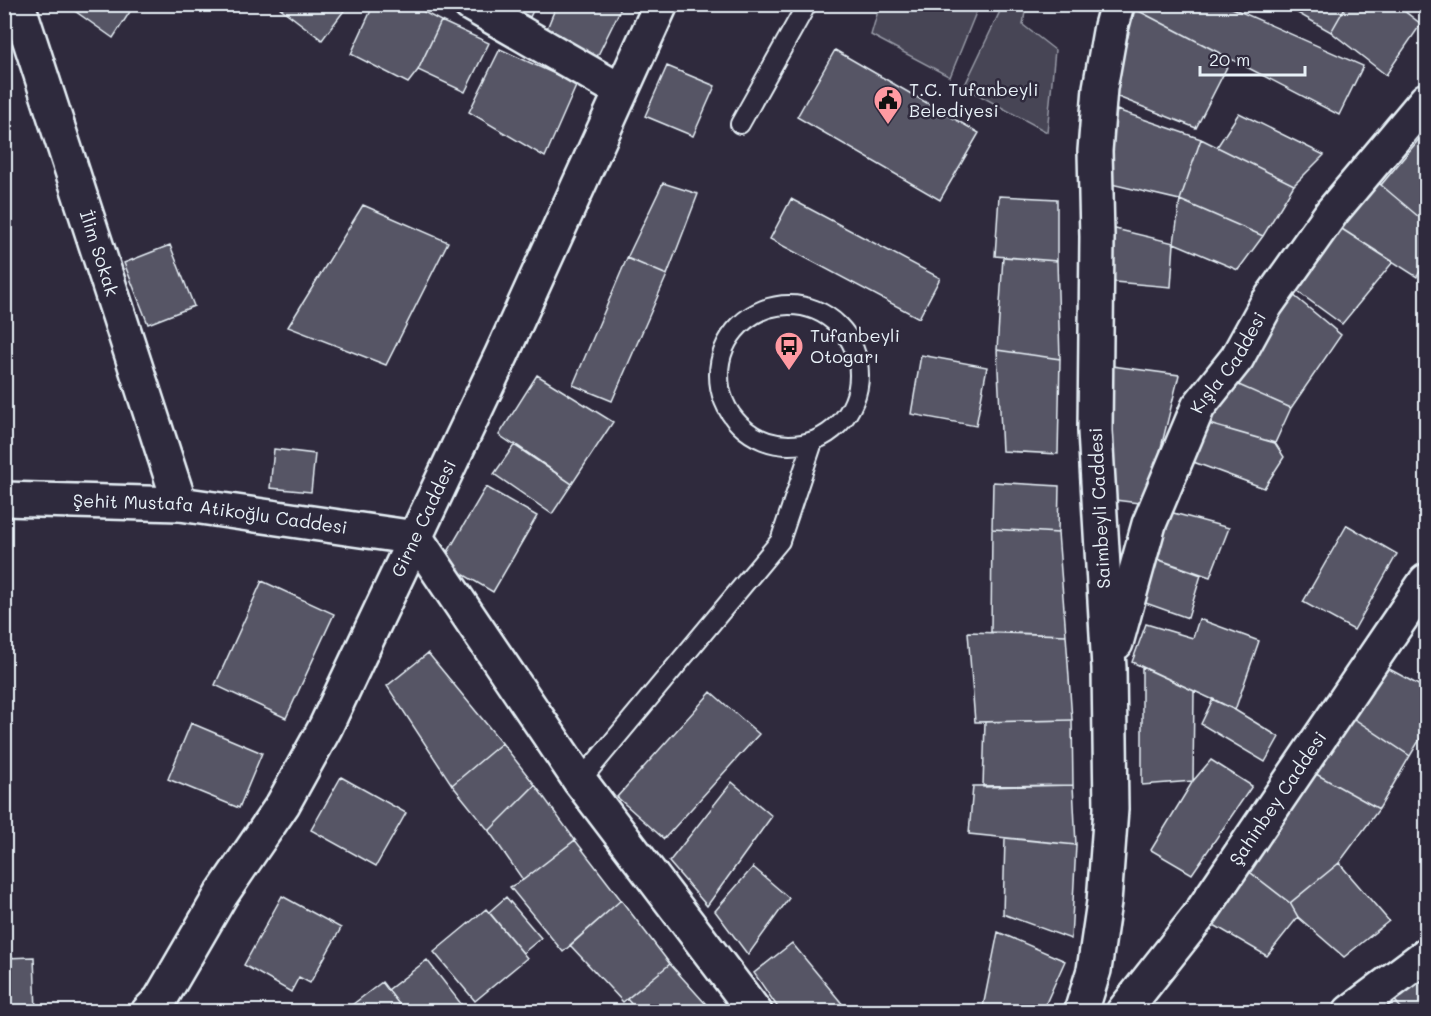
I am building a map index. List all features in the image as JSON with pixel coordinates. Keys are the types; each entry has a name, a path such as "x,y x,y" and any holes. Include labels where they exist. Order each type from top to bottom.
{"street":[{"name":"İlim Sokak","path":"18,4 180,504"},
{"path":"470,4 621,91"},
{"name":"Girne Caddesi","path":"148,1011 159,1000 221,895 283,804 325,728 502,354 661,4"},
{"name":"Saimbeyli Caddesi","path":"1081,1011 1094,970 1104,902 1110,809 1109,668 1095,430 1097,248 1095,150 1100,88 1117,4"},
{"name":"Kışla Caddesi","path":"1109,668 1149,524 1198,407 1237,358 1266,305 1332,212 1426,100"},
{"name":"Şehit Mustafa Atikoğlu Caddesi","path":"4,499 180,504 416,538"},
{"path":"416,538 580,781 755,1011"},
{"name":"Şahinbey Caddesi","path":"1123,1011 1198,917 1426,581"},
{"path":"1350,1011 1426,954"}],"lane":[{"path":"740,124 807,4"},
{"path":"580,781 780,541 813,442 833,431 848,415 857,395 860,373 856,352 845,332 829,317 809,307 787,305 765,309 743,321 728,340 719,363 719,388 728,411 743,430 764,442 789,446 813,442"}],"shaded area":[{"path":"880,4 979,5 950,77 871,35"},
{"path":"1003,5 1026,5 1023,25 1055,50 1047,132 964,87"}],"building":[{"path":"65,4 135,4 113,38"},
{"path":"275,4 349,4 322,40"},
{"path":"374,4 409,4 441,21 418,70 408,83 351,54"},
{"path":"505,4 536,4 530,17"},
{"path":"557,4 623,4 597,57 544,36"},
{"path":"1136,4 1223,4 1363,66 1339,115 1135,9"},
{"path":"1289,4 1347,4 1331,32 1287,7"},
{"path":"1347,4 1395,4 1421,24 1386,75 1331,32"},
{"path":"1135,9 1231,59 1196,128 1113,95"},
{"path":"441,21 489,43 465,92 418,70"},
{"path":"500,49 577,84 545,157 469,112"},
{"name":"T.C. Tufanbeyli Belediyesi","path":"835,50 979,133 940,200 797,117"},
{"path":"667,66 715,86 693,136 645,116"},
{"path":"4,98 12,132 4,133"},
{"path":"1117,110 1201,139 1180,200 1107,183"},
{"path":"1239,113 1324,155 1294,185 1217,147"},
{"path":"1421,137 1426,143 1426,223 1381,185"},
{"path":"1201,139 1294,185 1263,236 1180,200"},
{"path":"1368,174 1426,223 1426,260 1417,277 1331,222"},
{"path":"663,183 698,194 667,275 627,258"},
{"path":"999,196 1057,199 1057,261 995,256"},
{"path":"791,199 940,278 919,318 770,239"},
{"path":"1180,200 1263,236 1238,270 1174,243"},
{"path":"363,205 448,242 386,365 288,327"},
{"path":"1331,222 1393,262 1342,324 1290,286"},
{"path":"1107,227 1174,243 1171,287 1103,281"},
{"path":"170,245 194,306 148,324 124,263"},
{"path":"1003,257 1057,261 1060,359 997,350"},
{"path":"627,258 667,275 612,401 573,385"},
{"path":"1286,289 1341,335 1291,408 1232,382"},
{"path":"997,350 1060,359 1058,454 1002,451"},
{"path":"921,355 987,367 976,426 911,414"},
{"path":"1112,366 1179,375 1147,504 1107,499"},
{"path":"537,375 613,422 572,484 499,435"},
{"path":"1232,382 1291,408 1275,443 1209,424"},
{"path":"1209,424 1275,443 1284,457 1264,488 1188,460"},
{"path":"515,444 572,484 552,514 494,474"},
{"path":"274,449 315,454 311,492 270,488"},
{"path":"993,482 1059,486 1058,533 992,529"},
{"path":"486,487 537,516 493,592 442,562"},
{"path":"1166,511 1229,528 1210,577 1151,557"},
{"path":"1347,525 1397,554 1354,630 1303,602"},
{"path":"992,529 1058,533 1066,635 991,632"},
{"path":"1151,557 1201,575 1188,618 1140,601"},
{"path":"262,581 334,614 286,718 215,685"},
{"path":"1199,619 1259,641 1235,710 1132,662 1146,624 1193,638"},
{"path":"968,632 1066,635 1072,720 975,722"},
{"path":"428,653 502,743 452,785 387,686"},
{"path":"1380,664 1426,689 1426,729 1410,756 1347,714"},
{"path":"1142,667 1194,691 1193,781 1142,785"},
{"path":"711,692 759,734 664,839 617,797"},
{"path":"1213,699 1279,737 1265,762 1201,724"},
{"path":"1347,714 1410,756 1379,809 1307,769"},
{"path":"1072,720 1073,785 983,787 985,722"},
{"path":"191,723 262,753 239,808 168,779"},
{"path":"502,743 535,785 489,831 452,785"},
{"path":"1211,760 1252,786 1192,874 1151,850 1193,781"},
{"path":"1307,769 1379,809 1339,863 1290,903 1242,866"},
{"path":"341,777 406,813 376,866 311,830"},
{"path":"732,782 772,816 707,906 669,862"},
{"path":"535,785 575,840 523,880 489,831"},
{"path":"1073,785 1076,845 969,834 973,786"},
{"path":"1005,838 1076,845 1071,939 1003,914"},
{"path":"575,840 621,900 563,952 510,887 523,880"},
{"path":"1339,863 1389,921 1344,957 1298,917 1290,903"},
{"path":"1242,866 1290,903 1298,917 1267,956 1207,921"},
{"path":"753,867 789,898 748,955 715,911"},
{"path":"282,896 341,928 310,983 299,977 291,992 244,965"},
{"path":"506,897 541,938 523,953 489,912"},
{"path":"621,900 670,964 623,1002 570,945"},
{"path":"486,909 527,958 475,1001 434,952"},
{"path":"998,932 1065,961 1042,1012 982,1012"},
{"path":"792,943 849,1012 781,1012 754,973"},
{"path":"34,957 36,1012 4,1012 4,958"},
{"path":"427,960 462,1005 453,1012 405,1012 388,990"},
{"path":"670,964 713,1012 638,1012 627,999"},
{"path":"1426,964 1426,1012 1404,1012 1389,993"},
{"path":"382,982 405,1012 344,1011"},
{"path":"1389,993 1404,1012 1365,1012"}],"place":[{"name":"T.C. Tufanbeyli Belediyesi","path":"888,126"},
{"name":"Tufanbeyli Otogarı","path":"789,372"}]}
